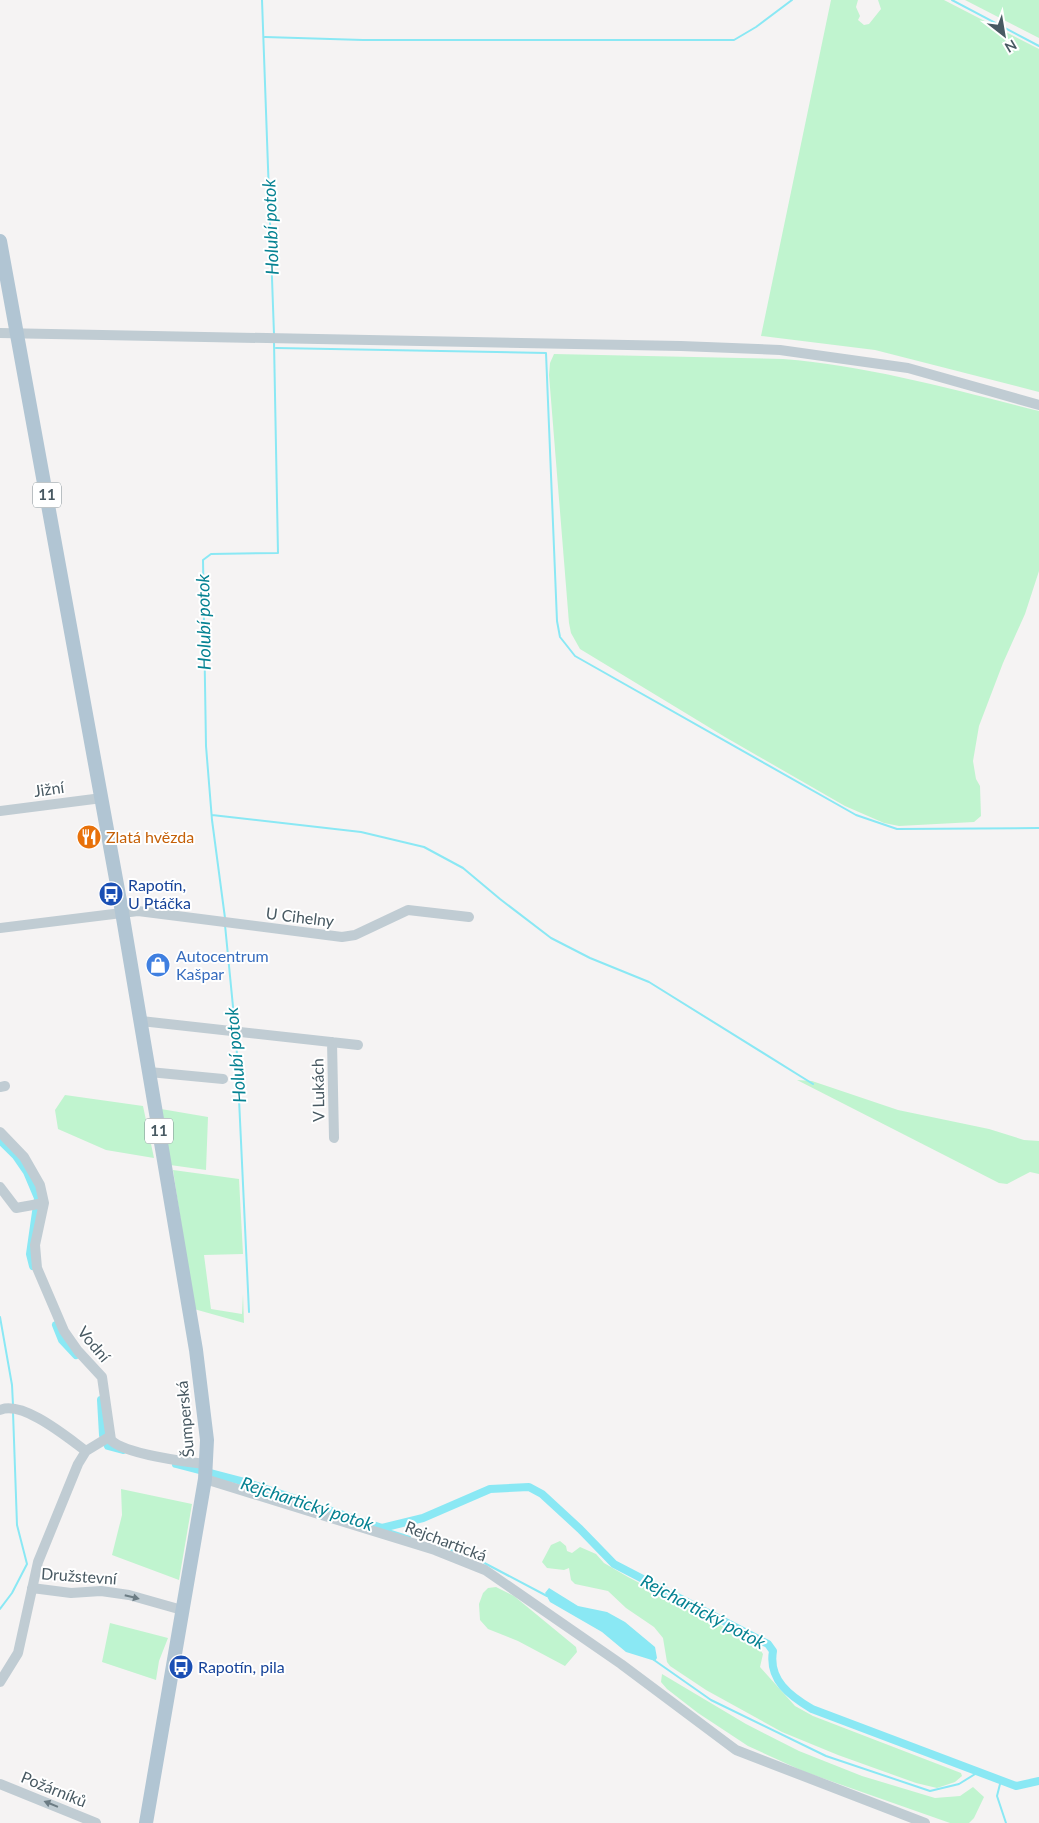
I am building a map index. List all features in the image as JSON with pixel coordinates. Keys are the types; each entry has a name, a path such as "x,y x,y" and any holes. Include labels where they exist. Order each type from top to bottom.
{"main road":[{"name":"11","path":"0,241 102,798"},
{"name":"Šumperská","path":"102,798 196,1350 206,1440 206,1471 146,1823"}],"street":[{"path":"0,333 682,346 780,350 908,368 1039,405"},
{"name":"Jižní","path":"0,811 102,798"},
{"name":"U Cihelny","path":"0,928 138,911 342,937 355,935 398,913 408,910 469,917"},
{"name":"V Lukách","path":"141,1021 358,1045"},
{"name":"V Lukách","path":"332,1042 334,1138"},
{"path":"149,1072 223,1079"},
{"name":"Vodní","path":"0,1132 24,1157 40,1185 35,1245 37,1268 67,1336 102,1377 106,1392 106,1439"},
{"path":"0,1188 16,1208 39,1204"},
{"path":"8,1409 47,1422 86,1451 106,1439 130,1450 206,1471"},
{"name":"Družstevní","path":"0,1682 18,1653 32,1588 46,1542 78,1464 86,1451"},
{"name":"Rejchartická","path":"206,1471 434,1550 485,1570 621,1664 736,1750 925,1823"},
{"name":"Družstevní","path":"32,1588 71,1593 101,1591 129,1595 182,1610"},
{"name":"Požárníků","path":"0,1784 96,1823"}],"green space":[{"path":"831,0 858,0 856,7 860,16 858,20 864,25 869,24 881,9 878,0 944,0 1039,49 1039,392 875,350 761,336"},
{"path":"965,0 1039,0 1039,38"},
{"path":"554,354 783,359 816,362 944,387 1039,411 1039,571 1025,614 1003,663 979,726 973,761 976,779 980,786 981,816 974,822 899,826 884,823 845,806 725,737 580,649 571,633 569,623 549,375 550,363"},
{"path":"797,1080 812,1081 898,1110 989,1129 1024,1140 1039,1141 1039,1174 1030,1172 1007,1184 999,1183"},
{"path":"65,1095 143,1106 154,1158 106,1150 58,1129 55,1110"},
{"path":"161,1109 208,1117 206,1170 170,1165"},
{"path":"173,1170 239,1179 243,1254 204,1255 211,1309 242,1314 243,1294 244,1323 194,1309"},
{"path":"121,1489 192,1504 179,1580 112,1555 122,1515"},
{"path":"560,1541 566,1546 567,1551 572,1553 580,1547 596,1554 604,1563 628,1577 756,1644 763,1654 760,1667 795,1706 813,1716 961,1773 962,1776 955,1782 937,1788 916,1783 838,1755 782,1732 706,1690 670,1666 667,1662 663,1638 654,1627 626,1608 608,1591 575,1584 571,1580 569,1568 564,1570 547,1568 542,1562 551,1545"},
{"path":"496,1587 514,1596 576,1647 577,1652 565,1666 518,1641 488,1629 480,1620 479,1604 483,1593 488,1588"},
{"path":"110,1623 168,1638 159,1661 156,1680 102,1662"},
{"path":"662,1674 746,1724 799,1751 862,1776 935,1798 960,1796 973,1787 984,1797 974,1818 969,1823 950,1823 805,1772 748,1746 698,1713 667,1689 661,1682"}],"water":[{"path":"549,1588 578,1606 607,1612 625,1622 655,1647 657,1658 655,1661 626,1652 602,1632 550,1602 545,1593"}],"waterway":[{"name":"Holubí potok","path":"262,0 274,334"},
{"path":"265,37 363,40 734,40 756,27 792,0"},
{"path":"952,0 1039,46"},
{"name":"Holubí potok","path":"225,918 212,820 206,746 203,560 211,554 278,553 274,342"},
{"path":"276,348 546,353 557,621 560,637 575,656 856,815 897,829 1039,828"},
{"path":"212,815 361,832 424,847 463,868 551,938 590,958 649,982 813,1084"},
{"name":"Holubí potok","path":"225,925 235,1027"},
{"name":"Holubí potok","path":"236,1035 249,1312"},
{"name":"Rejchartický potok","path":"0,1140 16,1156 27,1172 38,1198 30,1254 33,1266"},
{"path":"0,1317 12,1385 13,1405"},
{"name":"Rejchartický potok","path":"56,1325 62,1340 76,1355"},
{"name":"Rejchartický potok","path":"101,1400 103,1435 108,1446 123,1450"},
{"path":"0,1609 12,1593 27,1564 17,1525 13,1412"},
{"name":"Rejchartický potok","path":"176,1464 245,1482 382,1528 423,1518 490,1489 529,1487 542,1494 614,1564 768,1644 773,1651 772,1661 777,1679 789,1693 812,1709 1016,1786 1039,1781"},
{"path":"382,1528 410,1537"},
{"path":"438,1546 473,1557 547,1596"},
{"path":"654,1660 711,1700 826,1756 930,1791 959,1784 980,1771"},
{"path":"1001,1780 997,1796 1006,1823"}],"place":[{"name":"Zlatá hvězda","path":"89,837"},
{"name":"Rapotín, U Ptáčka","path":"111,894"},
{"name":"Autocentrum Kašpar","path":"158,965"},
{"name":"Rapotín, pila","path":"181,1667"}]}
